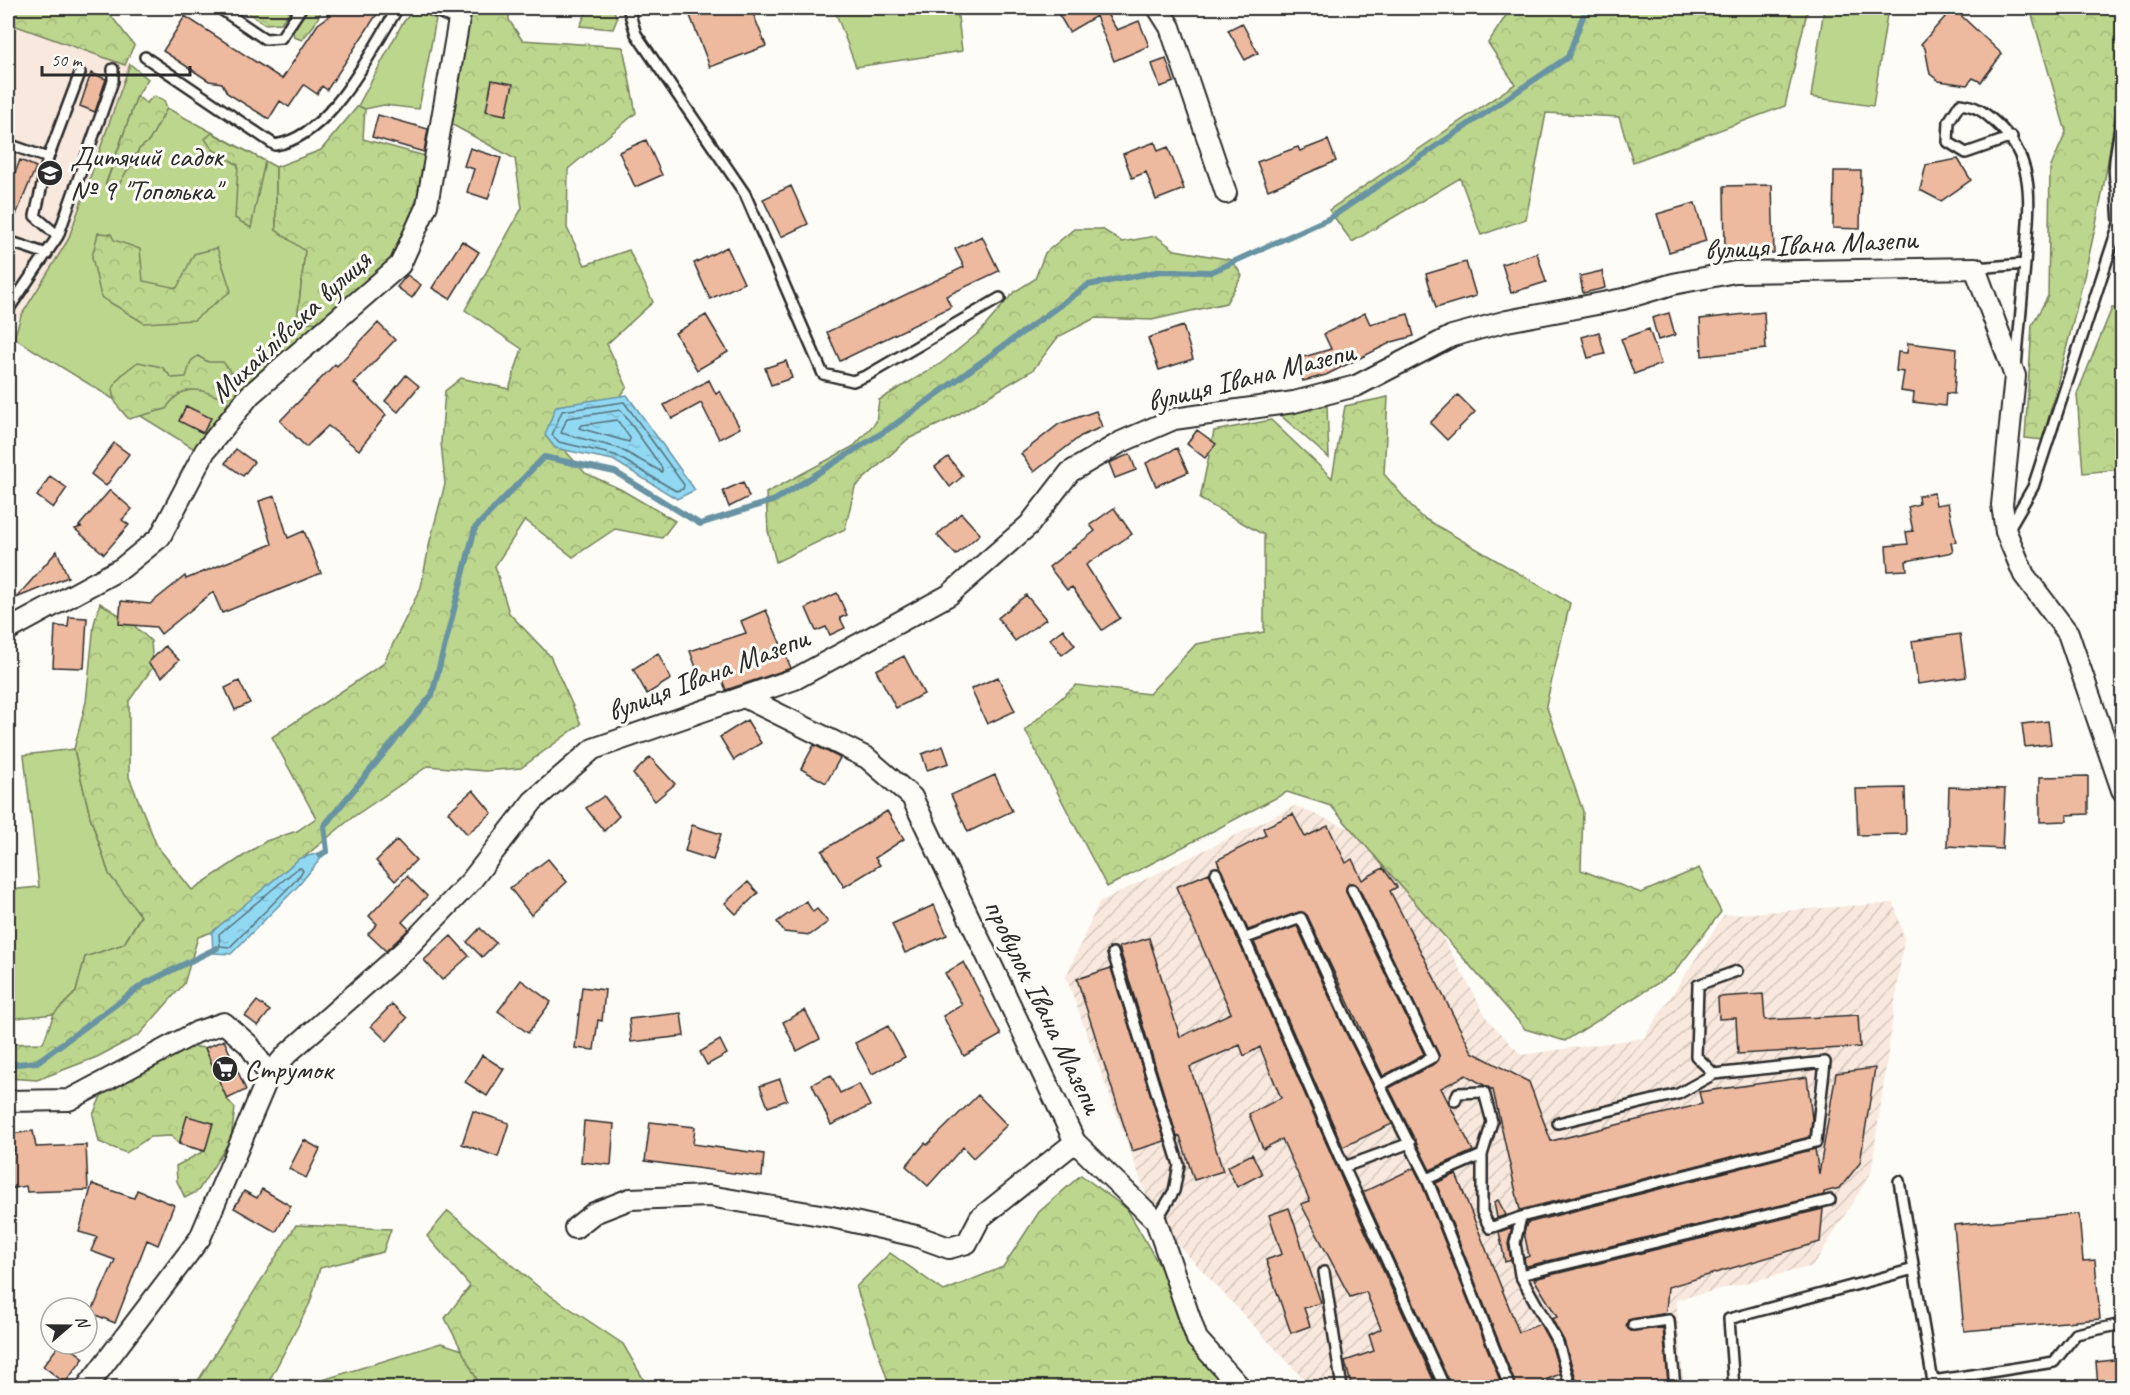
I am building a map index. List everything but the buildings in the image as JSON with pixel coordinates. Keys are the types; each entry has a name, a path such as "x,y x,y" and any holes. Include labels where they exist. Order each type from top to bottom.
{"street":[{"path":"1158,8 1170,27 1226,193"},
{"name":"Михайлівська вулиця","path":"8,630 122,568 160,537 205,451 250,394 400,265 427,205 460,14"},
{"path":"1975,268 2016,376 2002,505 2006,532 2024,575 2068,633 2122,790"},
{"name":"вулиця Івана Мазепи","path":"86,1388 200,1238 269,1075 287,1054 406,949 471,881 533,801 593,749 659,724 746,698 795,679 949,595 1029,525 1070,472 1121,442 1174,419 1294,402 1356,386 1452,336 1507,321 1623,299 1673,284 1735,272 1975,268"},
{"name":"провулок Івана Мазепи","path":"575,1228 594,1213 630,1199 709,1196 823,1215 916,1236 950,1248 967,1243 980,1218 1075,1142 912,797 867,758 746,698"},
{"path":"8,1101 69,1100 105,1078 197,1032 224,1023 249,1045 269,1075"},
{"path":"1075,1142 1156,1221 1197,1339 1241,1388"}],"lane":[{"path":"219,8 265,39 281,38 301,8"},
{"path":"145,57 275,145 289,142 313,129 341,98 398,8"},
{"path":"429,8 460,14"},
{"path":"628,8 636,34 745,194 823,374 853,381 868,375 1000,298"},
{"path":"8,310 58,236 113,81 113,69"},
{"path":"58,236 35,216 48,158 80,73"},
{"path":"2012,137 1966,153 1948,142 1949,121 1960,104 1977,106 2012,137 2029,178 2016,376"},
{"path":"2006,532 2033,487 2119,224 2120,196 2114,166 2122,118"},
{"path":"8,144 48,158"},
{"path":"8,241 47,254"},
{"path":"1975,268 2025,264"},
{"path":"1216,873 1344,1167 1445,1388"},
{"path":"1352,889 1433,1057 1380,1085"},
{"path":"1246,938 1301,918 1427,1179 1510,1388"},
{"path":"1113,953 1179,1165 1174,1191 1156,1221"},
{"path":"1714,1074 1696,1056 1698,986 1737,971"},
{"path":"1455,1101 1458,1094 1484,1092 1492,1122 1482,1155 1482,1212 1490,1228 1521,1217 1816,1142 1825,1062 1714,1074 1678,1094 1558,1123"},
{"path":"1344,1167 1410,1143"},
{"path":"1427,1179 1482,1155"},
{"path":"1899,1181 1933,1384 2054,1362 2076,1334 2122,1324"},
{"path":"1520,1275 1830,1200"},
{"path":"1521,1217 1515,1243 1520,1275 1558,1343 1571,1388"},
{"path":"1734,1388 1729,1319 1914,1269"},
{"path":"1324,1272 1342,1388"},
{"path":"1633,1325 1670,1320 1675,1388"}],"shaded area":[{"name":"Дитячий садок № 9 \"Тополька\"","path":"8,10 130,64 68,240 21,316 10,323 8,322"},
{"path":"1295,806 1355,831 1434,922 1488,1020 1521,1055 1644,1038 1724,915 1894,903 1904,938 1871,1173 1813,1266 1676,1300 1684,1388 1311,1387 1156,1221 1066,977 1099,902"}],"green space":[{"path":"8,8 105,8 134,45 125,65 8,23"},
{"path":"241,8 292,8 281,23 264,24"},
{"path":"304,8 323,8 314,25 302,40 294,37 292,27"},
{"path":"467,8 509,8 509,20 522,40 623,47 636,113 568,169 567,228 585,265 629,250 653,302 607,344 627,387 611,410 553,437 585,473 620,489 675,521 662,538 615,529 573,557 525,520 495,566 509,613 550,656 581,724 521,768 485,771 428,766 353,817 212,932 198,937 184,984 139,1035 97,1057 37,1080 8,1078 8,1044 43,1043 54,1014 76,992 85,957 124,944 141,916 109,874 90,816 74,749 86,702 94,624 100,603 129,621 151,641 153,667 129,701 129,777 157,846 192,890 266,841 297,831 316,818 272,737 383,664 421,587 445,484 441,442 445,391 461,378 509,389 522,349 465,310 522,208 515,159 451,124"},
{"path":"588,8 613,8 617,19 613,29 580,26"},
{"path":"834,8 957,8 962,51 856,67"},
{"path":"1511,8 1808,8 1785,106 1633,162 1619,117 1546,113 1526,219 1481,235 1460,178 1352,242 1329,210 1515,84 1488,43"},
{"path":"1824,8 1888,8 1873,106 1811,97"},
{"path":"2030,8 2122,8 2115,117 2096,226 2043,440 2025,438 2032,325 2048,296 2050,169 2066,132"},
{"path":"414,9 436,19 419,109 384,105 365,109 358,106 402,24"},
{"path":"130,64 148,79 137,96 106,183 130,168 139,149 149,141 167,108 276,167 276,230 305,250 297,321 322,323 259,373 229,402 196,450 14,338 21,316 68,240"},
{"path":"137,96 146,103 154,96 164,100 167,108 149,141 139,149 116,190 109,191 106,184"},
{"path":"358,106 365,109 363,139 429,157 428,172 395,258 322,323 297,321 305,251 276,230 276,167 321,150"},
{"path":"212,133 265,161 251,228 235,218 238,165 212,149 205,139"},
{"path":"1074,229 1102,229 1122,242 1156,236 1175,250 1232,260 1242,276 1226,303 1152,320 1095,318 1058,337 1033,370 950,419 908,439 855,487 845,529 776,562 768,531 766,493 854,446 876,422 879,400 940,364 980,332 1014,292 1035,279 1045,253"},
{"path":"98,233 111,234 114,240 140,249 143,281 177,288 194,254 217,248 231,291 194,320 144,323 101,297 92,257"},
{"path":"2112,308 2122,309 2122,469 2083,473 2077,394"},
{"path":"198,356 208,362 223,362 231,372 237,395 229,402 203,391 187,391 173,400 166,409 129,419 115,402 113,388 116,382 121,375 138,362 162,367 172,378 186,377 191,361"},
{"path":"1388,397 1384,474 1420,516 1570,603 1546,705 1583,811 1581,870 1641,893 1699,868 1721,912 1674,973 1565,1041 1525,1029 1331,806 1287,792 1107,887 1025,730 1076,685 1149,694 1196,644 1264,632 1264,535 1200,499 1214,431 1271,420 1332,478 1345,406"},
{"path":"1327,406 1329,458 1279,414"},
{"path":"74,749 90,816 109,874 141,915 124,944 85,957 76,992 54,1014 8,1019 8,890 39,887 24,755"},
{"path":"181,1045 205,1048 227,1099 235,1108 231,1139 198,1191 185,1198 177,1181 176,1166 204,1151 179,1144 171,1136 150,1137 126,1153 99,1142 93,1115 104,1089"},
{"path":"1081,1175 1127,1209 1229,1387 890,1387 856,1287 890,1253 944,1291 1003,1267 1039,1212"},
{"path":"448,1211 541,1289 623,1344 648,1387 481,1387 445,1318 470,1286 427,1236"},
{"path":"296,1225 391,1229 383,1252 320,1268 310,1303 266,1387 194,1387"},
{"path":"441,1343 463,1350 481,1387 297,1388"}],"water":[{"path":"627,395 695,490 677,499 613,460 555,448 545,435 556,406"},
{"path":"327,851 298,886 231,954 213,953 212,932 300,858"}],"waterway":[{"path":"320,855 327,851 324,826 432,695 475,528 544,457 615,472 700,524 775,500 893,426 1088,285 1161,271 1211,272 1330,218 1568,57 1586,8"},
{"path":"8,1065 37,1062 144,984 217,948"}],"place":[{"name":"Дитячий садок № 9 \"Тополька\"","path":"50,173"},
{"name":"Струмок","path":"225,1069"}]}
